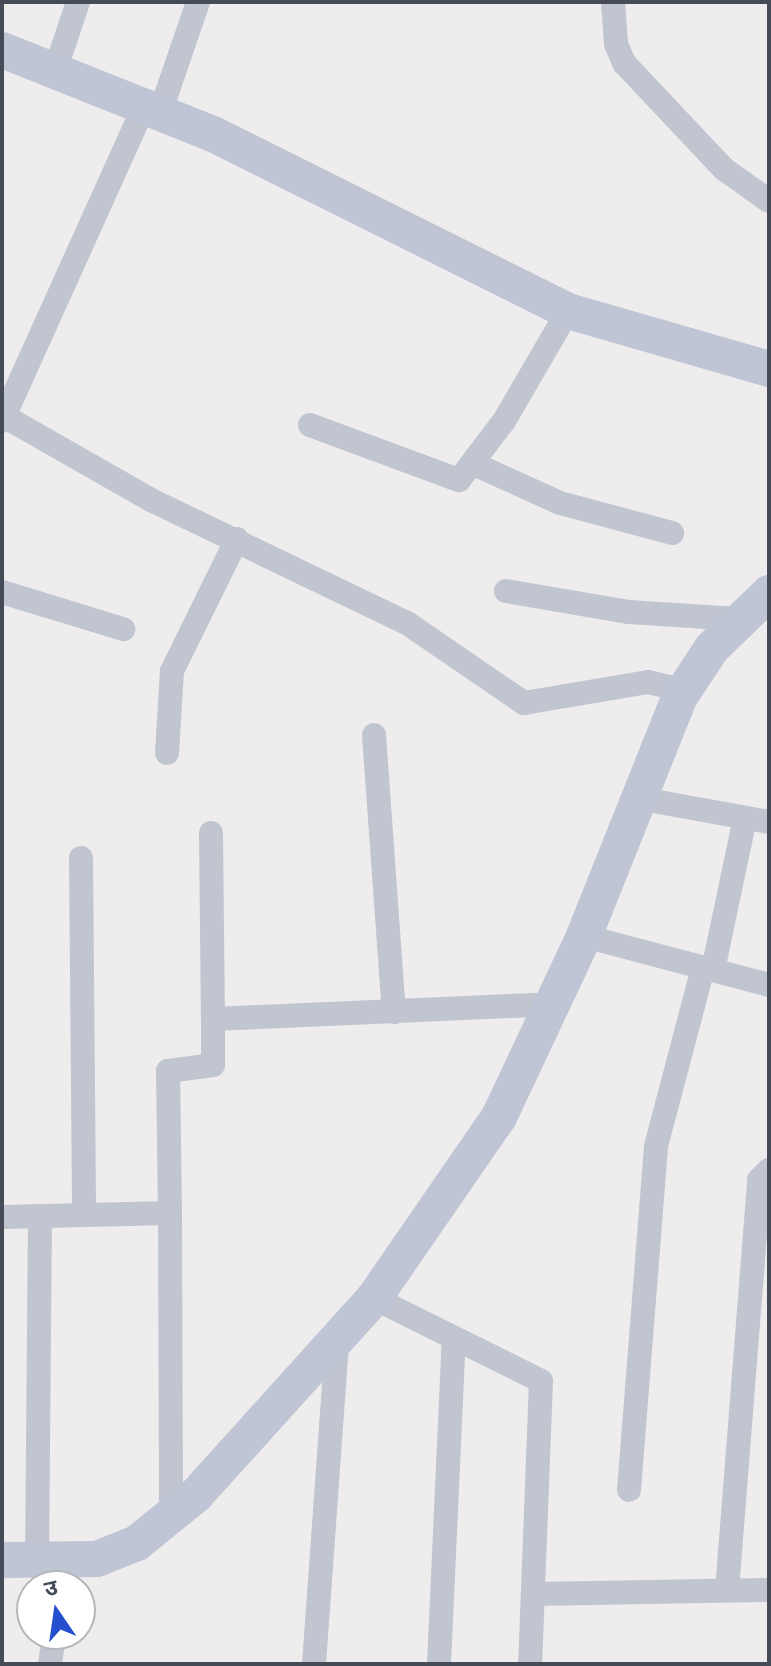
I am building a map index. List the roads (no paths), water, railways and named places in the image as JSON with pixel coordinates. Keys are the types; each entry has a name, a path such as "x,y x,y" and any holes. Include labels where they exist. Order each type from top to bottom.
{"main road":[{"path":"2,50 152,109 300,174 568,311 769,369"},
{"path":"41,1567 97,1559 137,1543 171,1518 374,1298 499,1117 584,936 637,798 684,690 738,619 769,593"}],"street":[{"path":"55,71 78,2"},
{"path":"198,2 152,109 3,418 151,500 407,623 524,703 648,682 684,690"},
{"path":"613,2 616,44 624,63 724,169 769,201"},
{"path":"310,425 454,480 474,464 568,311"},
{"path":"474,464 560,503 672,533"},
{"path":"167,753 172,671 237,539"},
{"path":"506,591 629,612 738,619"},
{"path":"2,592 123,629"},
{"path":"374,735 394,1012"},
{"path":"629,1490 656,1146 708,969 757,820 637,798"},
{"path":"171,1518 168,1071 213,1065 211,833"},
{"path":"81,858 84,1214"},
{"path":"584,936 769,985"},
{"path":"213,1019 552,1004"},
{"path":"727,1590 759,1180 769,1170"},
{"path":"2,1217 170,1213"},
{"path":"40,1216 41,1567"},
{"path":"374,1298 541,1381 530,1664"},
{"path":"439,1664 454,1339"},
{"path":"314,1664 337,1341"},
{"path":"533,1594 769,1590"}]}
